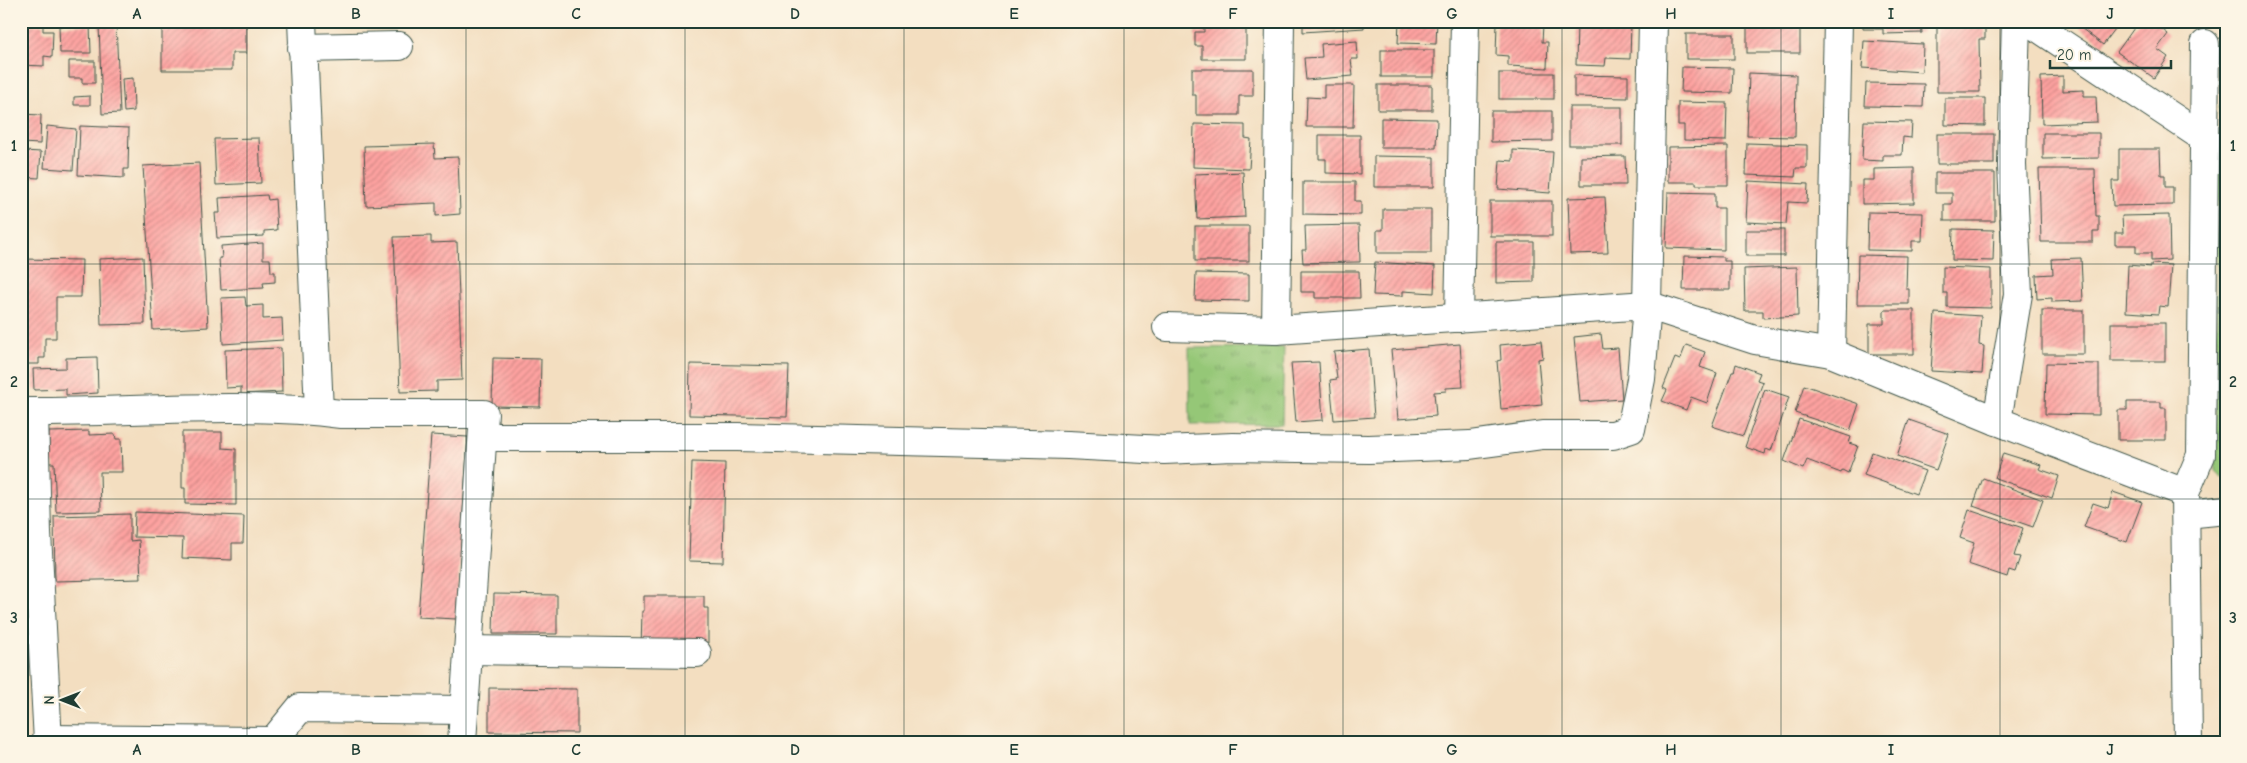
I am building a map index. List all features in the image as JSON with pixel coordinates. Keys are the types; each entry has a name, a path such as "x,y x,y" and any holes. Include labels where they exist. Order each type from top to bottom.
{"street":[{"path":"302,21 319,411"},
{"path":"1276,330 1280,21"},
{"path":"1459,318 1465,21"},
{"path":"482,437 738,438 1068,445 1164,450 1232,447 1370,449 1470,445 1544,435 1613,435 1631,429 1641,379 1647,305 1653,21"},
{"path":"1831,353 1838,21"},
{"path":"1997,421 2018,294 2012,165 2016,21"},
{"path":"2028,21 2204,138"},
{"path":"2188,742 2185,503 2201,455 2205,44 2226,58"},
{"path":"302,48 399,46"},
{"path":"1167,327 1276,330 1647,305 1755,340 1831,353 1997,421 2185,503 2226,510"},
{"path":"462,742 484,414 341,414 319,411 222,408 28,412 38,542 48,740 273,741 300,708 464,710"},
{"path":"468,650 697,653"}],"green space":[{"path":"2226,101 2226,481 2215,471 2219,106"},
{"path":"1284,347 1282,424 1190,425 1189,348"}],"building":[{"path":"162,21 246,21 246,53 232,53 232,70 162,70"},
{"path":"1204,21 1246,21 1246,59 1202,59 1202,46 1195,46 1195,32 1204,32"},
{"path":"1303,21 1364,21 1364,28 1303,32"},
{"path":"1399,21 1437,21 1436,44 1398,43"},
{"path":"1677,21 1730,21 1730,25 1677,24"},
{"path":"1747,21 1800,21 1800,53 1747,53"},
{"path":"1863,21 1921,21 1922,33 1883,34 1883,29 1863,29"},
{"path":"2072,21 2121,21 2103,45"},
{"path":"2139,21 2162,21 2159,27 2168,34 2157,49 2168,57 2154,78 2117,52"},
{"path":"1497,23 1543,25 1542,42 1548,42 1547,68 1508,66 1508,56 1496,55"},
{"path":"1577,23 1631,24 1630,59 1606,58 1605,66 1576,65"},
{"path":"99,24 116,24 120,113 102,114"},
{"path":"21,25 43,25 43,31 53,31 52,57 44,56 44,66 21,65"},
{"path":"90,25 91,53 60,53 59,26"},
{"path":"1985,25 1985,39 1979,39 1980,92 1937,92 1937,27"},
{"path":"1686,34 1734,34 1734,59 1686,59"},
{"path":"1357,41 1358,59 1351,59 1353,76 1306,80 1304,58 1322,57 1321,44"},
{"path":"1864,41 1923,44 1922,72 1862,68"},
{"path":"1381,50 1434,50 1434,77 1381,77"},
{"path":"69,61 95,61 95,83 82,83 82,78 69,78"},
{"path":"1682,67 1733,68 1732,93 1681,92"},
{"path":"1192,69 1253,69 1253,96 1239,96 1239,115 1196,115 1196,95 1192,95"},
{"path":"1499,73 1554,73 1554,99 1499,99"},
{"path":"1749,73 1796,75 1795,137 1747,136"},
{"path":"1574,75 1628,76 1628,98 1574,97"},
{"path":"2063,76 2063,91 2084,90 2084,96 2096,96 2097,122 2042,124 2041,77"},
{"path":"133,78 134,111 124,112 122,79"},
{"path":"1866,83 1924,84 1923,107 1865,106"},
{"path":"1324,85 1354,85 1353,127 1306,127 1307,97 1324,98"},
{"path":"1378,85 1432,85 1432,110 1378,110"},
{"path":"90,96 90,105 74,105 74,97"},
{"path":"1945,98 1985,98 1985,126 1945,125"},
{"path":"1678,102 1727,103 1726,141 1684,140 1684,125 1678,125"},
{"path":"1569,107 1622,107 1622,145 1569,145"},
{"path":"1491,111 1552,111 1552,141 1491,142"},
{"path":"21,114 41,115 40,144 21,143"},
{"path":"1381,118 1437,119 1436,148 1381,148"},
{"path":"1864,121 1912,122 1911,138 1903,137 1902,155 1883,155 1883,161 1862,160"},
{"path":"1194,124 1245,125 1245,138 1251,139 1249,169 1193,167"},
{"path":"47,126 76,129 73,170 44,168"},
{"path":"80,126 129,128 128,169 124,169 124,178 78,175"},
{"path":"2043,133 2099,133 2099,158 2043,159"},
{"path":"1937,134 1994,134 1994,164 1937,164"},
{"path":"1319,135 1360,135 1360,174 1326,173 1326,159 1319,159"},
{"path":"259,138 261,183 216,185 214,139"},
{"path":"1747,143 1807,145 1807,168 1796,168 1795,177 1746,175"},
{"path":"434,144 435,158 458,157 460,214 436,216 436,203 366,206 364,146"},
{"path":"1728,146 1728,185 1696,185 1696,182 1668,182 1668,147"},
{"path":"2119,149 2160,149 2161,175 2165,175 2165,187 2173,187 2173,205 2113,206 2112,181 2119,181"},
{"path":"1513,150 1553,152 1550,193 1498,189 1500,160 1513,161"},
{"path":"23,151 41,152 39,178 21,177"},
{"path":"1374,156 1434,157 1434,187 1374,187"},
{"path":"1625,156 1626,185 1581,185 1581,157"},
{"path":"199,163 208,327 153,330 143,166"},
{"path":"1914,168 1914,203 1862,204 1862,180 1874,180 1874,169"},
{"path":"2039,169 2095,169 2096,216 2099,216 2099,232 2093,232 2093,242 2041,242"},
{"path":"1243,172 1245,217 1197,219 1195,174"},
{"path":"1935,173 1995,173 1995,221 1944,221 1944,204 1952,204 1952,193 1935,193"},
{"path":"1748,181 1808,184 1807,203 1788,202 1786,224 1746,222"},
{"path":"1303,182 1355,182 1355,201 1361,201 1361,215 1303,214"},
{"path":"1668,192 1715,193 1715,208 1724,208 1724,250 1666,248"},
{"path":"267,195 268,200 275,199 277,230 264,231 264,236 217,238 215,213 220,213 219,198"},
{"path":"1605,197 1608,253 1570,254 1568,198"},
{"path":"1490,201 1552,201 1552,236 1490,236"},
{"path":"1383,209 1431,209 1431,253 1377,253 1377,230 1383,230"},
{"path":"1868,212 1923,213 1922,241 1912,241 1912,251 1867,250"},
{"path":"2169,215 2170,260 2151,261 2151,253 2136,253 2136,245 2115,245 2115,233 2123,233 2122,216"},
{"path":"1359,225 1360,262 1303,263 1302,250 1306,250 1305,226"},
{"path":"1195,226 1249,226 1249,261 1195,261"},
{"path":"1953,229 1994,230 1993,261 1952,260"},
{"path":"1746,230 1784,230 1784,256 1746,256"},
{"path":"431,236 431,243 457,242 462,380 437,381 437,391 400,392 394,237"},
{"path":"1496,242 1534,242 1534,282 1496,283"},
{"path":"263,243 263,259 270,259 271,272 275,272 275,282 263,283 264,288 221,290 219,258 222,258 221,246"},
{"path":"1858,255 1907,256 1906,289 1909,289 1909,304 1857,304"},
{"path":"1684,256 1724,257 1724,261 1730,261 1730,290 1683,290"},
{"path":"143,257 145,324 101,325 99,259"},
{"path":"2081,258 2083,301 2052,302 2052,298 2037,299 2036,275 2053,274 2052,259"},
{"path":"21,259 82,260 81,297 56,297 56,338 45,338 45,358 39,358 39,364 21,364"},
{"path":"1375,262 1435,266 1434,293 1403,291 1403,296 1373,295"},
{"path":"2151,264 2171,265 2168,307 2159,306 2158,314 2126,312 2128,265 2151,267"},
{"path":"1797,267 1798,316 1763,318 1763,311 1745,311 1744,269"},
{"path":"1943,267 1991,269 1991,308 1947,307 1947,293 1943,293"},
{"path":"1301,271 1359,271 1360,298 1315,298 1315,292 1301,292"},
{"path":"1196,273 1249,274 1249,301 1195,300"},
{"path":"245,297 246,306 263,305 263,319 282,318 283,340 223,344 221,298"},
{"path":"1884,310 1914,310 1914,354 1869,354 1869,324 1884,324"},
{"path":"2042,310 2084,310 2084,354 2042,354"},
{"path":"1935,313 1981,316 1979,345 1984,346 1982,374 1931,371"},
{"path":"2111,323 2165,323 2165,361 2111,361"},
{"path":"1601,334 1603,349 1618,348 1622,399 1580,402 1574,337"},
{"path":"1541,341 1543,358 1538,359 1542,405 1501,409 1497,361 1501,360 1500,345"},
{"path":"1460,344 1463,387 1446,388 1446,391 1434,392 1436,416 1398,419 1391,350"},
{"path":"1686,345 1705,352 1700,367 1717,373 1707,403 1691,397 1686,410 1662,401 1667,390 1663,388 1675,358 1680,360"},
{"path":"281,348 282,392 241,394 241,387 226,388 225,350"},
{"path":"1369,349 1374,417 1334,420 1330,380 1337,379 1334,352"},
{"path":"97,357 98,393 66,395 66,389 34,390 33,369 66,368 66,358"},
{"path":"493,358 541,359 540,407 492,406"},
{"path":"1319,362 1323,420 1296,422 1291,363"},
{"path":"2046,363 2099,364 2099,415 2045,414"},
{"path":"690,364 789,366 787,417 689,415"},
{"path":"1736,364 1760,373 1757,380 1763,382 1743,436 1712,426"},
{"path":"1804,385 1859,404 1850,431 1795,413"},
{"path":"1765,389 1789,397 1771,451 1766,449 1765,454 1745,447"},
{"path":"2127,402 2161,402 2161,408 2166,408 2166,440 2118,440 2118,410 2127,410"},
{"path":"1799,419 1851,437 1849,443 1858,446 1848,473 1842,470 1841,473 1807,460 1803,469 1784,461"},
{"path":"1909,420 1949,434 1936,470 1897,456"},
{"path":"89,431 89,435 115,434 116,439 121,439 122,472 100,472 101,511 56,512 54,463 49,463 49,432"},
{"path":"182,432 222,432 222,448 236,449 236,505 185,504 185,488 182,488"},
{"path":"431,435 468,437 456,619 418,617"},
{"path":"1872,452 1925,471 1916,494 1864,475"},
{"path":"2003,453 2041,465 2039,469 2059,476 2052,498 1995,478"},
{"path":"692,462 725,463 723,562 689,561"},
{"path":"1983,478 2043,500 2033,527 1973,506"},
{"path":"2113,492 2142,502 2127,542 2084,527 2093,503 2108,508"},
{"path":"1969,510 2023,528 2014,556 2020,557 2015,572 2009,570 2007,577 1968,564 1974,543 1960,538"},
{"path":"135,512 244,516 243,543 232,543 232,560 182,558 183,538 134,537"},
{"path":"130,514 130,541 139,540 141,579 55,581 54,516"},
{"path":"494,594 557,595 557,634 493,634"},
{"path":"644,596 704,596 704,608 708,608 708,650 641,649"},
{"path":"489,688 577,689 577,733 489,732"}]}
